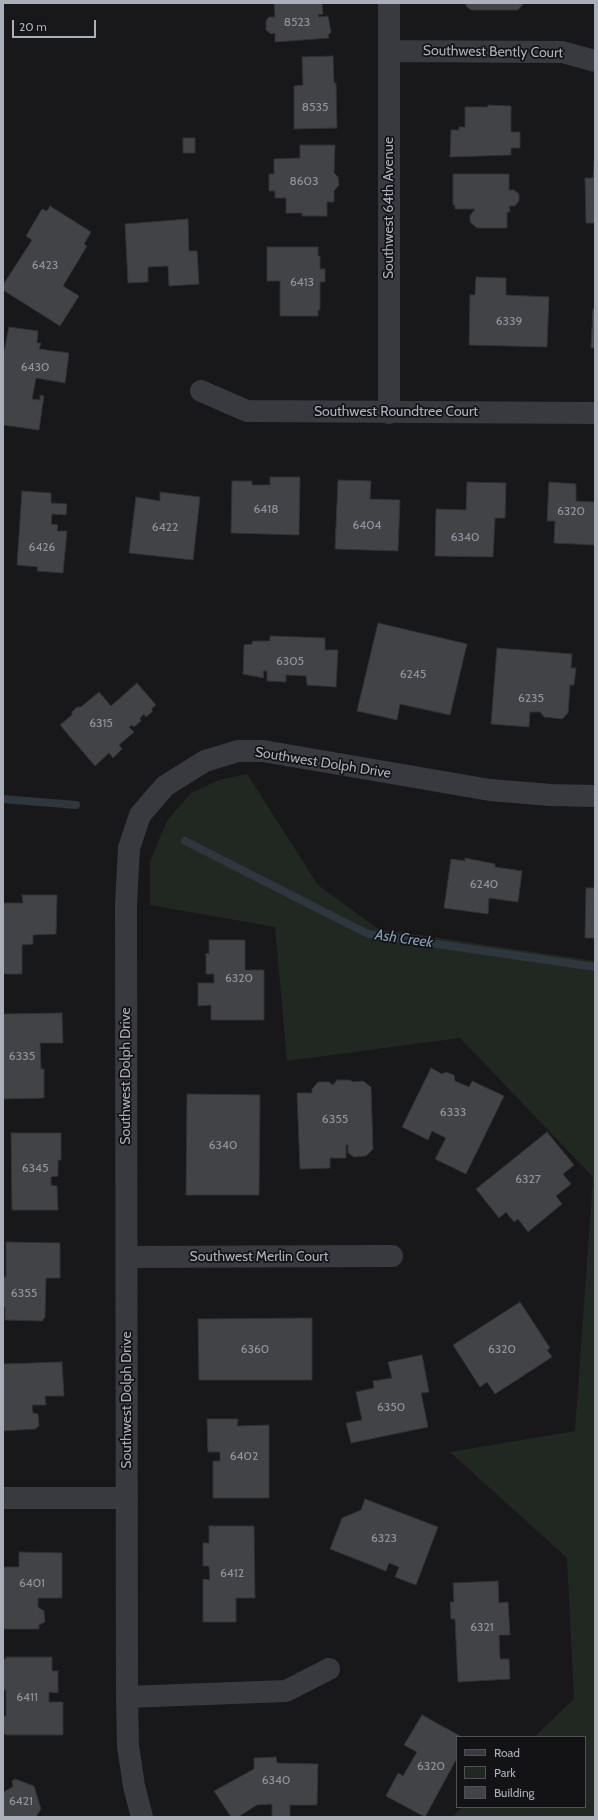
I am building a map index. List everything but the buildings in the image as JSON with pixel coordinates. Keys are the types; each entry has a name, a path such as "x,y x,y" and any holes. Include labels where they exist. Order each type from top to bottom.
{"street":[{"name":"Southwest 64th Avenue","path":"388,413 389,3"},
{"name":"Southwest Bently Court","path":"389,51 562,52 595,61"},
{"name":"Southwest Roundtree Court","path":"201,390 247,411 595,413"},
{"name":"Southwest Dolph Drive","path":"142,1817 134,1786 128,1746 127,1697 126,905 129,848 140,815 165,786 205,761 238,752 263,752 490,790 551,795 595,796"},
{"name":"Southwest Merlin Court","path":"127,1257 392,1256"},
{"path":"3,1498 127,1498"},
{"path":"127,1697 286,1691 329,1669"}],"green space":[{"path":"247,774 318,885 378,929 595,961 595,1817 452,1817 461,1808 586,1808 586,1736 535,1736 574,1699 567,1558 450,1452 575,1431 593,1177 460,1038 287,1061 275,927 150,905 150,861 167,821 191,793 219,780"}],"waterway":[{"name":"Ash Creek","path":"3,799 76,805"},
{"name":"Ash Creek","path":"185,841 368,934 595,967"}]}
